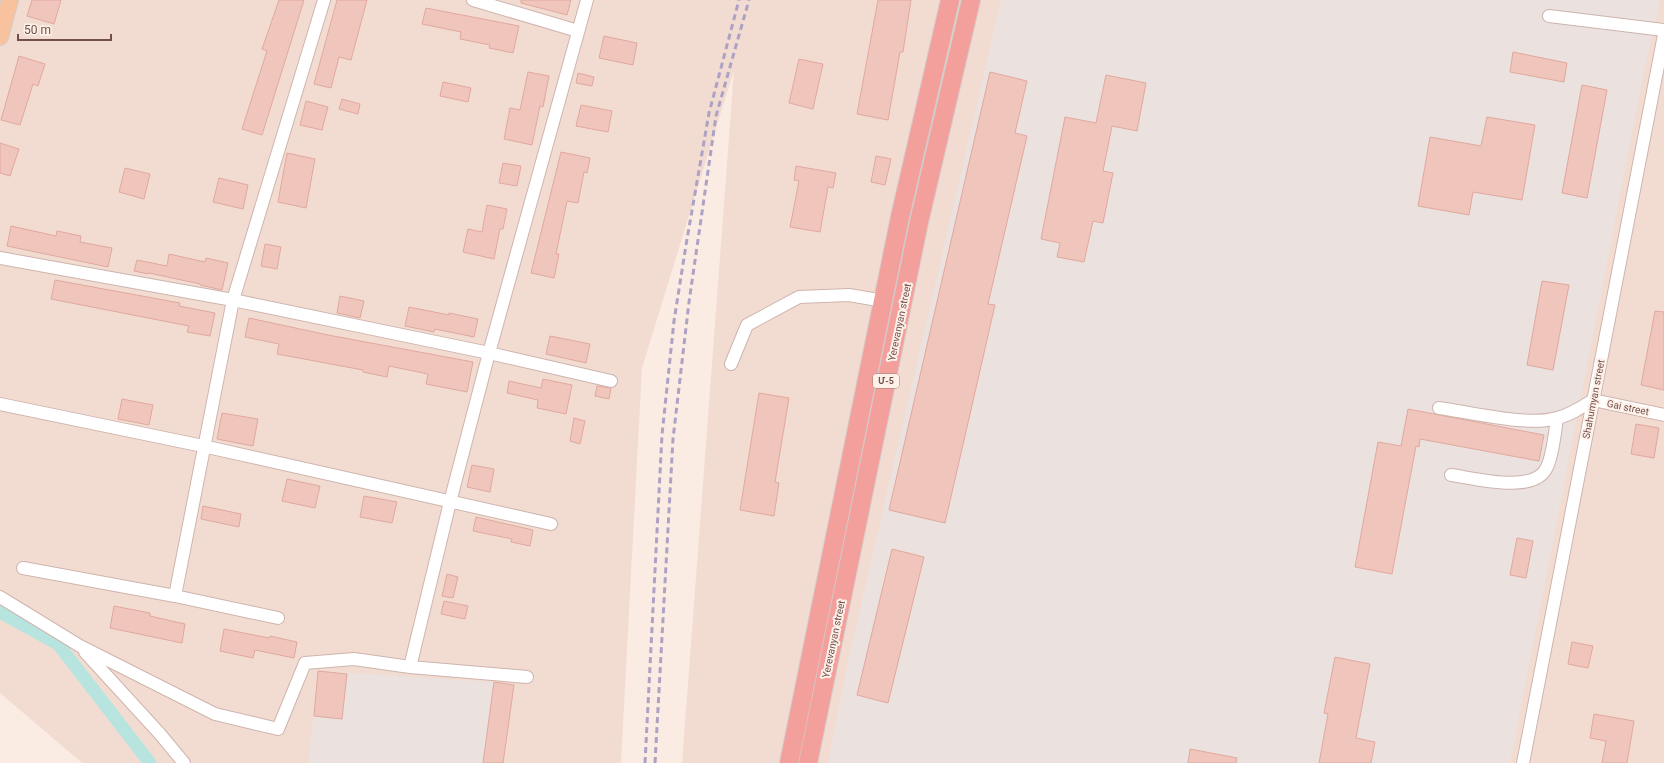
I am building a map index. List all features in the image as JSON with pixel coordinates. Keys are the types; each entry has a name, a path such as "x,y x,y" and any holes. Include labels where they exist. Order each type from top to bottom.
{"highway":[{"name":"Yerevanyan street","path":"789,763 853,442 884,301 900,217 950,0"},
{"name":"Yerevanyan street","path":"808,763 919,222 971,0"},
{"path":"900,217 919,222"},
{"path":"853,442 873,446"}],"main road":[{"path":"0,37 10,0"}],"street":[{"path":"175,596 203,446 233,300 324,0"},
{"path":"473,0 578,31"},
{"path":"410,667 450,502 489,353 587,0"},
{"path":"1549,16 1664,30"},
{"name":"Shahumyan street","path":"1523,763 1592,400 1661,70 1664,35"},
{"path":"0,258 233,300 489,353 611,381"},
{"path":"731,364 747,325 799,297 849,295 884,301"},
{"path":"1439,408 1518,420 1543,421 1558,418 1581,408 1592,400"},
{"name":"Gai street","path":"1592,400 1664,415"},
{"path":"0,404 203,446 551,524"},
{"path":"1451,475 1510,483 1525,482 1535,479 1543,474 1548,466 1558,418"},
{"path":"23,568 175,596 278,618"},
{"path":"0,597 80,646 214,714 278,729 305,663 354,658 410,667 527,677"},
{"path":"80,646 160,734 184,763"}],"shaded area":[{"path":"0,0 1664,0 1664,763 682,763 734,70 642,368 621,763 82,763 0,693"},
{"path":"1001,0 1660,0 1644,71 1510,763 828,763 849,657"},
{"path":"318,671 494,682 514,685 503,763 308,763"}],"green space":[{"path":"957,0 964,0 869,429 862,428"}],"building":[{"path":"32,0 61,0 54,24 27,16"},
{"path":"279,0 304,0 262,135 242,129 267,51 262,49"},
{"path":"337,0 367,0 351,60 339,57 331,88 314,84"},
{"path":"521,0 571,0 567,15 521,3"},
{"path":"878,0 911,0 903,52 900,52 888,120 857,114"},
{"path":"426,8 519,26 513,53 489,48 490,45 460,39 461,32 422,24"},
{"path":"604,36 637,43 633,65 599,58"},
{"path":"1513,52 1567,63 1564,82 1510,72"},
{"path":"19,56 45,64 38,86 33,84 20,125 1,120"},
{"path":"799,59 823,64 813,109 789,103"},
{"path":"528,72 549,76 543,107 540,106 532,145 504,139 510,108 520,110"},
{"path":"990,72 1027,81 1015,133 1027,136 988,304 995,305 945,523 889,510"},
{"path":"578,73 594,77 592,86 576,83"},
{"path":"1106,75 1146,83 1137,131 1112,126 1103,171 1113,173 1103,223 1093,221 1084,262 1057,257 1060,243 1041,239 1065,117 1096,123"},
{"path":"443,82 471,88 468,102 440,96"},
{"path":"1582,85 1607,90 1587,198 1562,193"},
{"path":"342,99 360,104 358,114 339,109"},
{"path":"306,101 328,107 322,130 300,125"},
{"path":"581,105 612,111 608,132 576,126"},
{"path":"1487,117 1535,125 1522,200 1473,192 1469,215 1418,206 1430,137 1481,146"},
{"path":"0,143 19,149 10,176 0,173"},
{"path":"561,152 590,158 587,173 584,172 578,203 567,201 556,254 559,254 554,278 531,273"},
{"path":"287,153 315,159 306,208 278,202"},
{"path":"876,156 891,159 885,185 871,182"},
{"path":"503,163 521,166 517,186 499,183"},
{"path":"796,166 836,173 833,188 828,187 820,232 790,227 799,181 794,180"},
{"path":"125,168 150,174 144,199 119,192"},
{"path":"219,178 248,185 243,209 213,202"},
{"path":"487,205 507,209 503,229 500,229 494,259 463,252 468,229 482,232"},
{"path":"11,226 56,236 57,231 81,236 80,242 112,248 108,267 7,246"},
{"path":"265,244 281,247 277,269 261,266"},
{"path":"169,254 205,262 206,258 228,263 222,290 200,284 134,271 137,260 167,266"},
{"path":"55,280 180,303 179,306 215,313 210,336 187,332 189,326 51,299"},
{"path":"1542,281 1569,285 1553,370 1527,365"},
{"path":"340,296 364,301 360,318 337,313"},
{"path":"409,307 478,319 474,337 435,329 434,332 405,326"},
{"path":"1655,311 1664,312 1664,390 1641,385"},
{"path":"249,318 328,335 473,362 467,392 426,384 428,374 389,366 387,377 363,372 363,370 277,354 279,344 245,337"},
{"path":"550,336 590,344 586,363 546,354"},
{"path":"543,379 572,385 566,414 537,408 538,400 507,393 509,381 541,388"},
{"path":"597,386 611,388 609,399 595,396"},
{"path":"759,393 789,398 775,482 779,483 774,516 740,510"},
{"path":"122,399 153,405 149,425 118,419"},
{"path":"1408,409 1544,435 1539,461 1420,439 1419,447 1416,446 1392,574 1355,567 1378,442 1401,446"},
{"path":"222,413 258,419 253,446 217,439"},
{"path":"574,418 585,421 580,444 570,441"},
{"path":"1636,424 1659,428 1654,458 1631,454"},
{"path":"472,465 494,469 490,492 467,487"},
{"path":"287,479 320,486 315,508 282,501"},
{"path":"364,496 397,502 392,523 360,517"},
{"path":"203,506 241,514 239,527 201,519"},
{"path":"476,517 533,530 530,546 511,542 512,539 473,531"},
{"path":"1517,538 1533,541 1526,578 1510,575"},
{"path":"892,549 924,557 888,703 857,695"},
{"path":"447,574 458,577 453,598 442,596"},
{"path":"444,601 468,606 465,619 441,614"},
{"path":"114,606 150,613 150,616 185,624 182,643 110,628"},
{"path":"224,629 297,642 294,658 255,650 253,658 220,651"},
{"path":"1572,642 1593,646 1588,668 1568,664"},
{"path":"1335,657 1370,664 1356,738 1375,742 1371,763 1319,763 1328,714 1324,713"},
{"path":"318,671 347,674 342,719 314,716"},
{"path":"494,682 514,685 503,763 483,763"},
{"path":"1594,714 1634,721 1627,763 1602,763 1606,741 1590,738"},
{"path":"1190,749 1237,758 1236,763 1188,763"}],"waterway":[{"path":"0,612 58,644 150,763"}],"railway":[{"path":"645,763 662,435 674,321 709,113 739,0"},
{"path":"655,763 673,439 689,302 716,116 749,0"}]}
